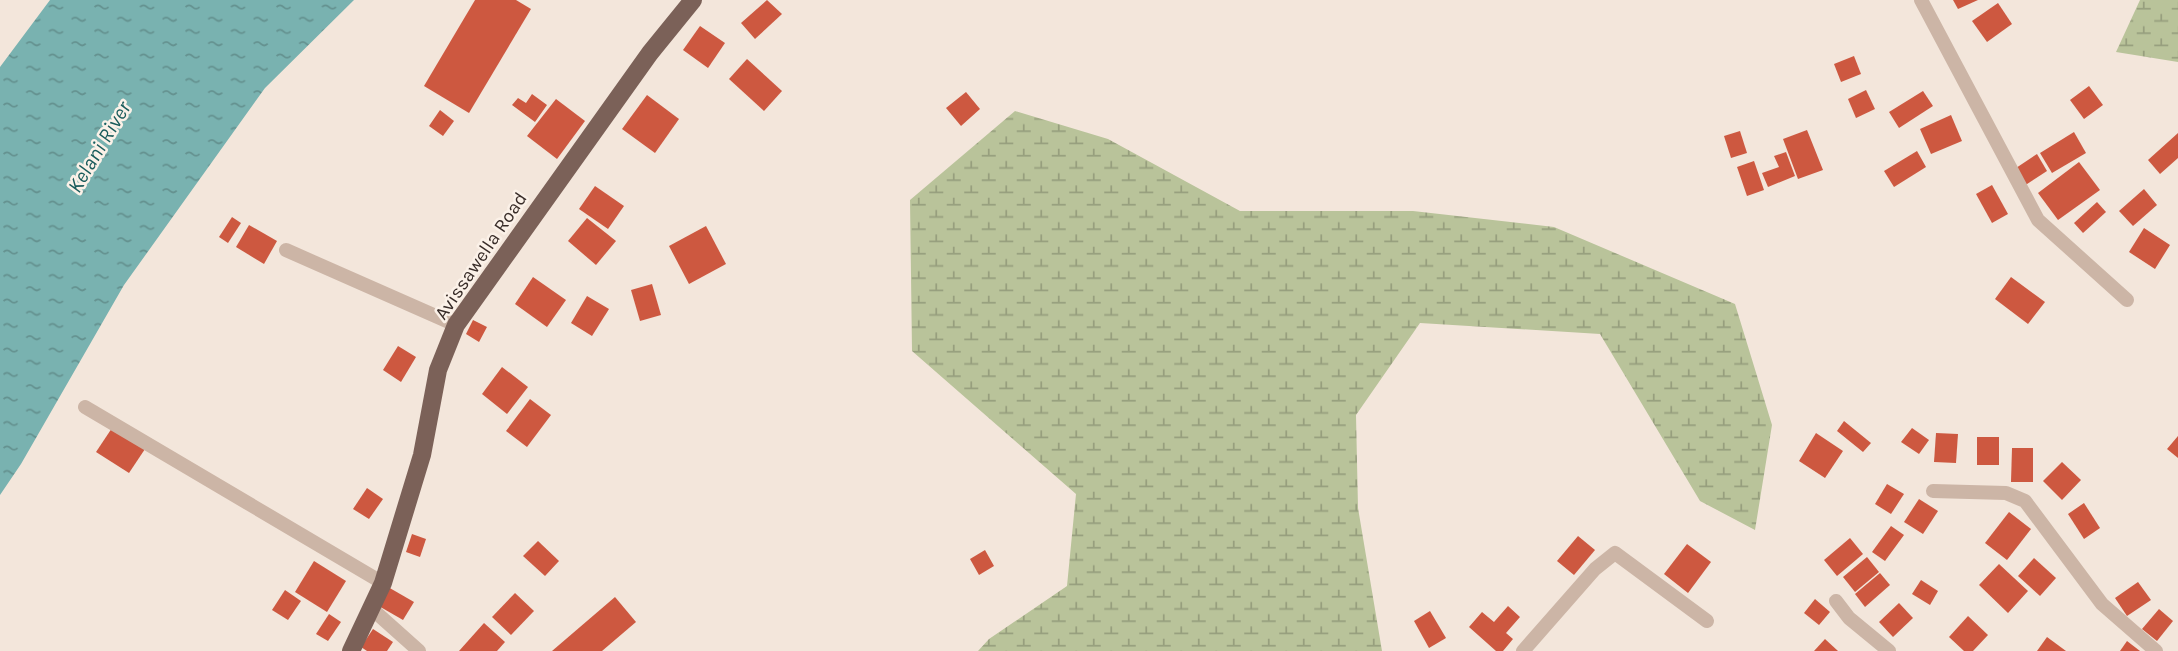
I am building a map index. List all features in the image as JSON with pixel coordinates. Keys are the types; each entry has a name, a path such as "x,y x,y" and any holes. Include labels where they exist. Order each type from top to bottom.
{"main road":[{"name":"Avissawella Road","path":"351,651 383,583 422,455 438,370 456,326 650,53 693,0"}],"street":[{"path":"1921,0 2038,220 2127,300"},
{"path":"286,250 456,326"},
{"path":"85,407 383,583"},
{"path":"1933,491 2006,493 2025,500 2102,604 2156,651"},
{"path":"1523,651 1595,569 1615,553 1707,621"},
{"path":"1836,601 1850,618 1889,651"},
{"path":"372,609 419,651"}],"green space":[{"path":"2140,0 2178,0 2178,62 2116,52"},
{"path":"1015,111 1108,139 1240,211 1413,211 1554,227 1735,304 1772,425 1755,530 1700,501 1600,334 1420,323 1356,415 1358,508 1382,651 978,651 989,639 1067,586 1076,494 912,351 910,200"}],"water":[{"name":"Kelani River","path":"50,0 354,0 265,88 124,285 21,464 0,495 0,67"}],"building":[{"path":"475,0 516,0 531,9 469,113 424,86"},
{"path":"767,0 782,14 755,39 741,23"},
{"path":"1953,0 1978,0 1958,9"},
{"path":"1998,3 2012,24 1987,42 1972,21"},
{"path":"700,26 725,43 708,68 683,50"},
{"path":"1854,56 1861,74 1841,82 1834,64"},
{"path":"747,59 782,91 764,111 729,79"},
{"path":"2089,86 2103,105 2084,119 2070,100"},
{"path":"1866,90 1875,109 1856,118 1848,99"},
{"path":"1923,91 1933,106 1899,128 1889,112"},
{"path":"966,92 980,109 961,126 946,108"},
{"path":"532,94 547,105 535,122 512,105 518,98 526,103"},
{"path":"647,95 679,119 655,153 622,129"},
{"path":"556,99 585,121 557,159 527,136"},
{"path":"440,110 454,121 443,136 429,126"},
{"path":"1951,115 1962,141 1931,154 1920,129"},
{"path":"1807,130 1823,170 1798,179 1783,139"},
{"path":"1740,131 1747,153 1731,158 1724,136"},
{"path":"2074,132 2086,153 2052,173 2040,153"},
{"path":"2178,133 2178,158 2160,174 2148,160"},
{"path":"1917,151 1926,167 1894,187 1884,171"},
{"path":"1786,152 1795,176 1768,187 1762,173 1779,167 1774,156"},
{"path":"2037,154 2047,171 2024,186 2013,170"},
{"path":"1754,161 1764,190 1747,196 1737,167"},
{"path":"2079,162 2100,190 2058,220 2038,193"},
{"path":"1992,185 2008,214 1992,223 1976,194"},
{"path":"595,186 624,206 608,229 579,209"},
{"path":"2144,189 2157,205 2133,226 2119,211"},
{"path":"2097,202 2106,212 2083,233 2074,223"},
{"path":"232,217 241,223 228,243 219,237"},
{"path":"587,218 616,241 596,265 568,241"},
{"path":"249,225 277,241 264,264 236,247"},
{"path":"706,226 726,264 689,284 669,246"},
{"path":"2144,228 2170,245 2155,269 2129,252"},
{"path":"533,277 566,300 547,327 515,304"},
{"path":"2011,277 2045,302 2028,324 1995,299"},
{"path":"652,284 661,315 640,321 631,290"},
{"path":"587,296 609,309 592,336 571,323"},
{"path":"473,320 487,327 479,342 466,334"},
{"path":"398,346 416,357 401,382 383,370"},
{"path":"502,367 528,387 507,414 482,394"},
{"path":"530,399 551,415 527,447 506,431"},
{"path":"1844,421 1871,443 1863,452 1837,431"},
{"path":"114,425 147,446 129,473 96,452"},
{"path":"1912,428 1929,440 1919,454 1901,442"},
{"path":"1816,433 1843,451 1825,478 1799,461"},
{"path":"1936,433 1958,434 1956,463 1934,462"},
{"path":"2178,436 2178,458 2167,449"},
{"path":"1977,437 1999,437 1999,465 1977,465"},
{"path":"2012,448 2033,448 2033,482 2011,482"},
{"path":"2062,462 2081,480 2062,500 2043,481"},
{"path":"1887,484 1904,494 1891,514 1875,504"},
{"path":"367,488 383,499 369,519 353,509"},
{"path":"1919,499 1938,511 1923,534 1904,522"},
{"path":"2084,503 2100,528 2084,539 2068,514"},
{"path":"2009,512 2031,529 2007,560 1985,543"},
{"path":"1891,526 1904,535 1885,561 1872,552"},
{"path":"412,534 426,539 420,557 406,552"},
{"path":"1578,536 1595,550 1574,575 1557,561"},
{"path":"1850,538 1863,554 1837,576 1824,560"},
{"path":"538,541 559,561 545,576 523,556"},
{"path":"1687,544 1711,562 1688,593 1664,574"},
{"path":"985,550 994,566 979,575 970,559"},
{"path":"1867,557 1879,572 1855,592 1843,577"},
{"path":"2034,558 2056,578 2040,596 2018,576"},
{"path":"314,561 346,581 327,612 295,592"},
{"path":"1999,564 2028,591 2008,613 1979,585"},
{"path":"1880,573 1890,585 1865,607 1855,594"},
{"path":"1921,580 1938,591 1930,605 1912,594"},
{"path":"2138,582 2151,600 2127,616 2115,598"},
{"path":"388,587 414,602 403,620 377,605"},
{"path":"285,590 301,601 288,620 272,610"},
{"path":"515,593 534,611 511,635 492,617"},
{"path":"615,597 636,622 602,651 552,651"},
{"path":"1815,599 1830,612 1819,625 1804,613"},
{"path":"1899,603 1913,618 1893,637 1879,622"},
{"path":"1508,606 1520,617 1506,633 1513,639 1503,651 1496,651 1469,627 1482,612 1494,622"},
{"path":"2159,609 2173,621 2157,641 2142,629"},
{"path":"1430,611 1446,638 1429,648 1414,621"},
{"path":"329,614 341,622 328,641 316,634"},
{"path":"1968,616 1988,635 1973,651 1964,651 1949,637"},
{"path":"484,623 505,642 497,651 459,651"},
{"path":"373,629 393,642 387,651 367,651 361,647"},
{"path":"2047,637 2066,651 2037,651"},
{"path":"1825,639 1838,651 1814,651"},
{"path":"2127,641 2140,651 2120,651"}]}
